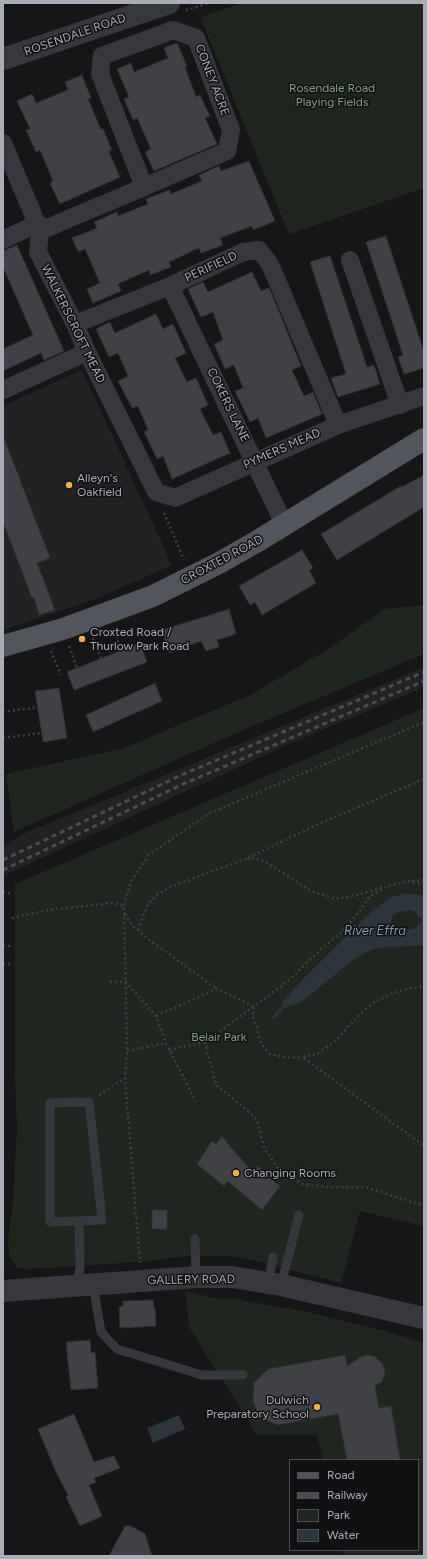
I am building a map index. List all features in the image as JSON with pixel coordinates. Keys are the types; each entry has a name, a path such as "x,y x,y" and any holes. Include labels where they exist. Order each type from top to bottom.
{"main road":[{"name":"CROXTED ROAD","path":"3,646 44,633 63,629 153,596 219,563 424,439"}],"street":[{"name":"ROSENDALE ROAD","path":"3,59 169,3"},
{"name":"CONEY ACRE","path":"3,240 144,187 227,150 231,130 196,38 173,30 102,56 100,74 144,187"},
{"name":"WALKERSCROFT MEAD","path":"3,143 39,227 38,252 75,324 87,352 156,492 166,496"},
{"name":"PERIFIELD","path":"75,324 170,286 243,252 259,250 270,264 338,425"},
{"path":"350,260 400,404"},
{"name":"COKERS LANE","path":"170,286 284,524"},
{"path":"3,390 87,352"},
{"name":"PYMERS MEAD","path":"166,496 174,498 338,425 424,396"},
{"name":"GALLERY ROAD","path":"3,1291 196,1277 232,1277 275,1284 424,1318"}],"lane":[{"path":"89,1102 102,1220 79,1221 50,1222 50,1103 89,1102"},
{"path":"275,1284 299,1215"},
{"path":"79,1221 80,1268 101,1332 117,1349 202,1375 243,1375"},
{"path":"195,1239 196,1277"},
{"path":"273,1257 275,1284"}],"path":[{"path":"166,496 163,511 191,577"},
{"path":"44,633 61,675"},
{"path":"3,712 38,707"},
{"path":"141,1266 125,1078 127,1051 124,906 132,880 149,855 208,814 424,722"},
{"path":"3,738 41,733"},
{"path":"138,930 148,904 158,894 170,887 245,859 314,826 424,780"},
{"path":"245,859 254,858 264,861 312,891 335,899 358,895 408,881 424,880"},
{"path":"408,881 424,885"},
{"path":"169,1050 205,1042 286,983 321,949 343,931 370,896 388,886"},
{"path":"3,892 12,894"},
{"path":"12,918 48,910 98,904 112,903 124,906"},
{"path":"124,914 138,930 168,955 217,989 246,1002 253,1007"},
{"path":"3,946 12,946"},
{"path":"3,966 13,964"},
{"path":"110,982 126,982 156,1016 169,1050 196,1102"},
{"path":"253,1007 253,1017 262,1045 270,1054 283,1058 298,1058 317,1054 334,1042 360,1014 373,1003 398,992 424,986"},
{"path":"156,1016 217,989"},
{"path":"205,1042 216,1085 257,1120 264,1148 277,1167 302,1184 327,1187 365,1187 424,1206"},
{"path":"127,1051 166,1043"},
{"path":"303,1057 424,1146"},
{"path":"89,1102 125,1078"}],"shaded area":[{"name":"Alleyn's Oakfield","path":"82,370 172,565 98,598 3,630 3,406"},
{"path":"424,667 424,687 287,745 3,876 3,846 21,835"}],"green space":[{"name":"Rosendale Road Playing Fields","path":"241,3 424,3 424,188 289,234 200,17"},
{"path":"424,605 424,654 241,731 14,832 6,774 124,748 250,695 330,648 384,609"},
{"name":"Belair Park","path":"424,708 424,1226 360,1211 341,1283 243,1258 228,1256 188,1256 140,1262 28,1269 18,1268 9,1255 8,1241 13,1200 17,1128 15,1077 15,884"},
{"path":"185,1291 224,1300 229,1298 304,1311 386,1331 424,1343 424,1556 344,1556 342,1551 419,1551 419,1459 323,1459 317,1435 257,1435 189,1327"}],"water":[{"name":"River Effra","path":"407,893 424,896 424,945 376,948 369,951 353,960 305,999 297,1004 284,1008 274,1019 272,1017 282,1006 282,1003 304,978 367,916 391,897","holes":["412,910 421,918 422,921 416,928 398,932 391,927 393,915 399,912"]},
{"path":"179,1415 185,1429 153,1443 147,1428"}],"building":[{"path":"177,43 187,66 185,67 196,97 200,95 210,116 205,118 217,144 154,171 145,152 151,149 137,118 133,120 124,99 129,97 117,69 131,63 134,72 168,58 164,48"},
{"path":"82,75 91,98 88,99 101,130 103,129 112,150 109,152 120,177 60,204 50,183 53,181 40,150 36,152 26,130 30,129 17,101 32,94 36,103 68,90 65,82"},
{"path":"249,161 275,221 253,230 252,226 220,238 223,245 201,253 199,248 169,262 171,267 150,275 149,270 118,284 121,291 93,303 87,289 100,283 85,249 78,252 72,238 97,228 94,222 117,212 118,216 148,204 146,199 169,190 171,194 202,181 199,175 219,166 221,171"},
{"path":"386,236 424,352 424,368 404,374 398,357 403,355 366,242"},
{"path":"17,245 64,351 44,360 41,353 3,371 3,349 33,335 3,267 3,251"},
{"path":"330,256 367,367 374,365 380,384 338,397 331,378 346,374 310,262"},
{"path":"252,272 261,291 269,288 273,297 301,366 292,370 304,396 313,392 322,414 266,438 258,418 250,422 235,391 243,388 234,365 225,369 214,344 223,340 213,312 201,317 188,289 203,282 208,292"},
{"path":"156,314 163,329 173,324 186,353 175,358 187,382 196,378 208,405 200,409 213,435 221,432 230,453 172,479 163,456 157,459 144,432 148,430 138,406 132,408 118,381 128,376 118,353 109,357 96,329 110,322 115,333"},
{"path":"3,438 50,558 37,563 55,610 39,615 34,597 32,598 3,522"},
{"path":"424,475 424,507 337,560 321,534 401,486 402,487"},
{"path":"302,550 313,568 309,570 316,583 262,615 255,602 250,605 239,586"},
{"path":"229,609 236,634 217,640 219,647 206,651 201,641 169,653 162,630"},
{"path":"140,643 147,662 74,690 67,672"},
{"path":"155,683 162,701 93,732 86,715"},
{"path":"59,688 67,738 43,742 35,691"},
{"name":"Changing Rooms","path":"222,1136 253,1172 258,1166 265,1174 280,1186 262,1210 228,1181 224,1186 197,1164 212,1141 216,1144"},
{"path":"152,1210 167,1210 167,1229 152,1229"},
{"path":"153,1300 156,1326 120,1328 119,1307 123,1306 123,1301"},
{"path":"90,1340 91,1353 95,1352 98,1388 71,1390 66,1342"},
{"name":"Dulwich Preparatory School","path":"345,1355 347,1366 361,1357 368,1355 375,1357 382,1363 385,1372 382,1382 375,1386 379,1408 391,1406 400,1459 347,1459 338,1414 278,1425 260,1418 253,1402 254,1383 268,1369"},
{"path":"74,1414 94,1462 114,1456 120,1468 94,1478 96,1482 89,1485 102,1516 80,1526 66,1497 68,1495 56,1472 38,1429"},
{"path":"125,1526 131,1526 145,1534 152,1556 109,1556"}],"railway":[{"path":"3,860 177,777 424,672"},
{"path":"3,870 181,785 424,681"}],"place":[{"name":"Alleyn's Oakfield","path":"69,485"},
{"name":"Croxted Road / Thurlow Park Road","path":"82,639"},
{"name":"Changing Rooms","path":"236,1173"},
{"name":"Dulwich Preparatory School","path":"317,1407"}]}
